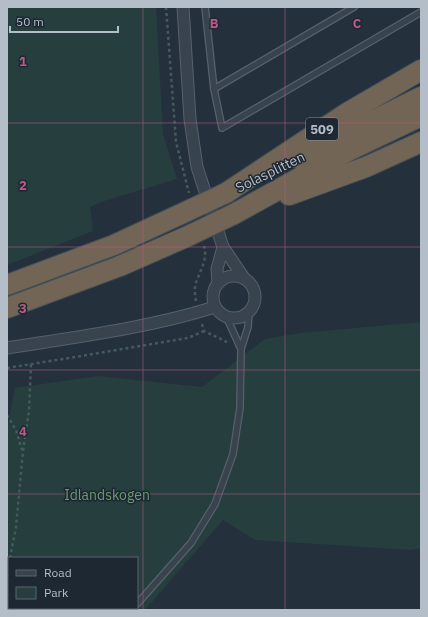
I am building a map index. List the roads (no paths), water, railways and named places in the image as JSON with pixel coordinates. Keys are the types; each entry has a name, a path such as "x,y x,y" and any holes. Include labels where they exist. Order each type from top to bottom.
{"highway":[{"name":"509","path":"7,285 114,245 226,193 347,113 421,70"},
{"name":"Solasplitten","path":"226,193 421,97"},
{"name":"Solasplitten","path":"234,214 350,150 421,116"},
{"name":"509","path":"7,308 120,266 234,214 366,167 421,142"}],"street":[{"path":"183,7 193,144 197,167 222,247 254,290 255,297 253,305 249,311 238,317 226,316 215,307 213,294 218,282 217,269 222,247"},
{"path":"218,282 228,276 244,278"},
{"path":"7,348 130,328 215,307"}],"lane":[{"path":"205,7 214,89 222,128 421,12"},
{"path":"214,89 354,7"},
{"path":"138,603 191,543 215,504 233,454 240,408 241,349 248,327 249,311"},
{"path":"226,316 241,349"}],"park label":[{"name":"Idlandskogen","path":"107,495"}]}
